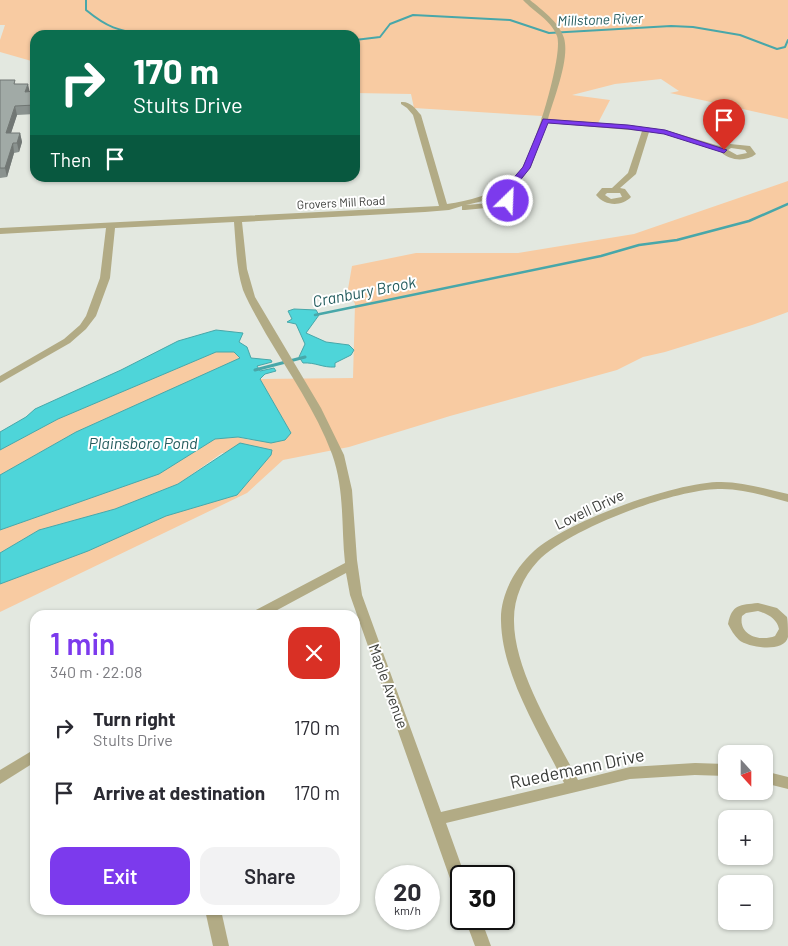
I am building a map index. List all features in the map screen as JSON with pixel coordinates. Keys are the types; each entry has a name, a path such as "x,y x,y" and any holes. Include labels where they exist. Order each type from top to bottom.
{"street":[{"name":"Grovers Mill Road","path":"0,230 238,220 444,208 492,195 514,182 526,168 545,121 563,54 561,38 556,29 526,0"},
{"path":"403,103 410,106 417,116 444,208 499,206 508,201 514,182"},
{"path":"545,121 646,130 685,137 724,150"},
{"path":"614,190 632,174 646,130"},
{"name":"Maple Avenue","path":"238,220 242,269 246,284 258,311 330,438 340,462 350,511 350,566 364,620 453,865"},
{"path":"0,380 67,341 83,327 91,316 105,278 111,225"},
{"name":"Lovell Drive","path":"573,785 527,691 510,650 507,619 510,596 522,571 538,553 571,532 649,499 683,490 712,486 748,488 788,498"},
{"path":"266,610 350,566"},
{"path":"0,778 30,758"},
{"name":"Ruedemann Drive","path":"437,819 573,785 630,773 695,769 718,770"},
{"path":"773,779 788,783"},
{"path":"214,915 221,946"},
{"path":"477,930 483,946"}],"shaded area":[{"path":"0,0 788,0 788,119 670,93 679,91 661,79 615,84 572,95 610,100 598,123 541,119 542,116 414,108 411,94 360,93 360,30 30,30 30,61 0,52 0,40 5,25 0,25"},
{"path":"788,181 788,312 665,352 643,357 617,370 450,416 349,447 283,460 247,493 0,612 0,584 88,551 166,516 237,495 271,455 271,450 222,453 178,484 115,509 39,530 0,553 0,530 159,474 215,439 238,437 250,440 291,433 260,379 353,378 355,304 348,289 352,266 416,253 518,253 634,234"},
{"path":"216,352 234,352 240,359 76,432 0,475 0,450 58,419"}],"water":[{"name":"Cranbury Brook","path":"294,309 316,310 319,315 306,333 326,342 349,345 354,350 351,355 335,363 335,367 303,363 299,357 305,344 296,324 287,322 292,319 288,311"},
{"name":"Plainsboro Pond","path":"216,330 243,333 239,342 247,347 251,358 271,360 272,362 257,366 260,371 274,368 276,371 265,374 260,379 291,433 285,440 271,443 238,437 215,439 159,474 0,530 0,475 76,432 240,358 234,352 216,352 58,419 0,450 0,432 26,417 35,409 121,370 178,341"},
{"name":"Plainsboro Pond","path":"240,443 272,450 271,455 237,495 166,516 88,551 0,584 0,553 39,530 115,509 178,484"}],"building":[{"path":"0,80 15,80 14,84 28,84 25,92 30,92 30,105 15,106 6,133 20,133 17,143 13,143 5,168 0,168"}],"waterway":[{"name":"Millstone River","path":"86,0 86,10 107,25 120,30"},
{"name":"Millstone River","path":"360,39 380,37 390,24 413,15 510,20 549,33 671,26 693,27 740,35 777,49 785,47 788,40"},
{"name":"Cranbury Brook","path":"315,315 601,256 639,245 677,240 749,221 788,204"},
{"name":"Cranbury Brook","path":"255,370 305,357"}],"route":[{"path":"508,201 514,182 522,175 526,168 545,121 628,127 665,132 724,150"}]}
